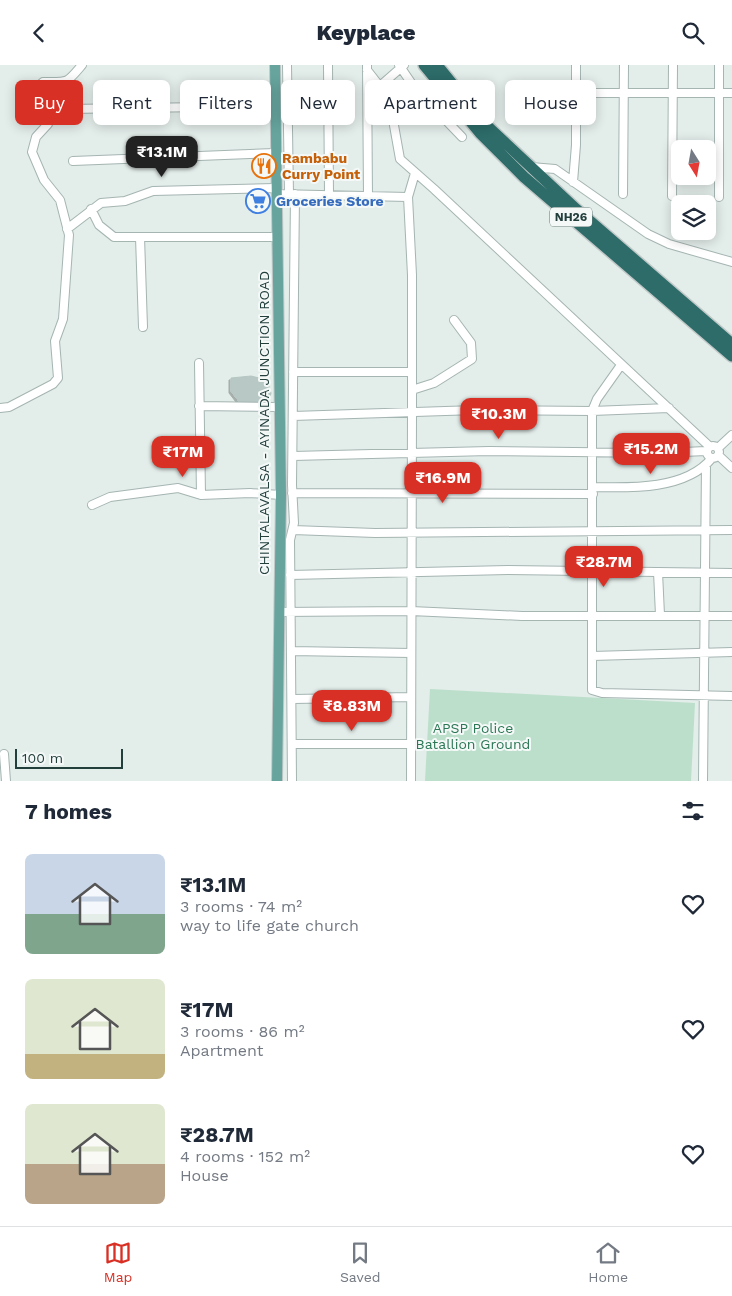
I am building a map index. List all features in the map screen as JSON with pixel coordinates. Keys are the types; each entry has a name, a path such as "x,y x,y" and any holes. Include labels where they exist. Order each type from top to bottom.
{"highway":[{"name":"NH26","path":"424,65 480,133 524,177 732,356"},
{"name":"NH26","path":"437,65 484,123 531,167 732,344"}],"main road":[{"name":"CHINTALAVALSA - AYINADA JUNCTION ROAD","path":"276,65 275,191 280,495 276,781"}],"street":[{"path":"0,407 9,407 58,378 54,341 63,319 69,246 60,200 39,170 32,152 36,137 48,124 36,89 43,82 65,82 71,80 82,65"},
{"path":"287,65 292,194 293,530 290,541 293,699 292,781"},
{"path":"328,65 329,195"},
{"path":"576,65 576,80"},
{"path":"624,65 624,195"},
{"path":"672,195 673,65"},
{"path":"718,197 719,65"},
{"path":"386,80 401,66 414,87 462,137"},
{"path":"367,68 368,196"},
{"path":"367,68 376,80"},
{"path":"596,93 732,93"},
{"path":"83,109 276,106"},
{"path":"394,125 400,159 459,211 669,408 708,449"},
{"path":"573,182 575,125"},
{"path":"73,161 275,153"},
{"path":"531,167 555,169 648,234 669,244 732,262"},
{"path":"411,781 412,275 408,197 415,173"},
{"path":"67,229 91,209 105,202 125,201 160,189 275,191 292,194 408,197"},
{"path":"91,209 99,225 109,235 120,238 276,237"},
{"path":"140,237 143,327"},
{"path":"412,390 434,383 472,359 471,343 454,320"},
{"path":"199,363 201,495"},
{"path":"621,365 597,399 592,411 594,451 591,687 594,692 732,696"},
{"path":"293,372 412,372"},
{"path":"199,406 279,407"},
{"path":"293,416 669,408"},
{"path":"292,493 593,490 659,485 714,457 732,435"},
{"path":"293,456 489,451 661,453 708,449 712,445 714,457 706,530 703,781"},
{"path":"708,449 707,456 714,457 732,469"},
{"path":"92,505 110,497 178,488 201,495 250,493 280,495"},
{"path":"293,530 592,532 732,529"},
{"path":"290,575 593,570 732,573"},
{"path":"658,572 660,615"},
{"path":"279,612 411,611 522,616 732,616"},
{"path":"291,651 411,653"},
{"path":"592,657 732,651"},
{"path":"293,699 411,697"},
{"path":"293,744 411,744"},
{"path":"4,754 6,781"}],"green space":[{"name":"APSP Police Batallion Ground","path":"430,689 695,703 691,781 425,781"}],"building":[{"path":"251,376 267,380 271,393 269,402 264,405 241,404 231,391 231,378"}],"place":[{"name":"Rambabu Curry Point","path":"264,166"},
{"name":"Groceries Store","path":"258,201"}]}
